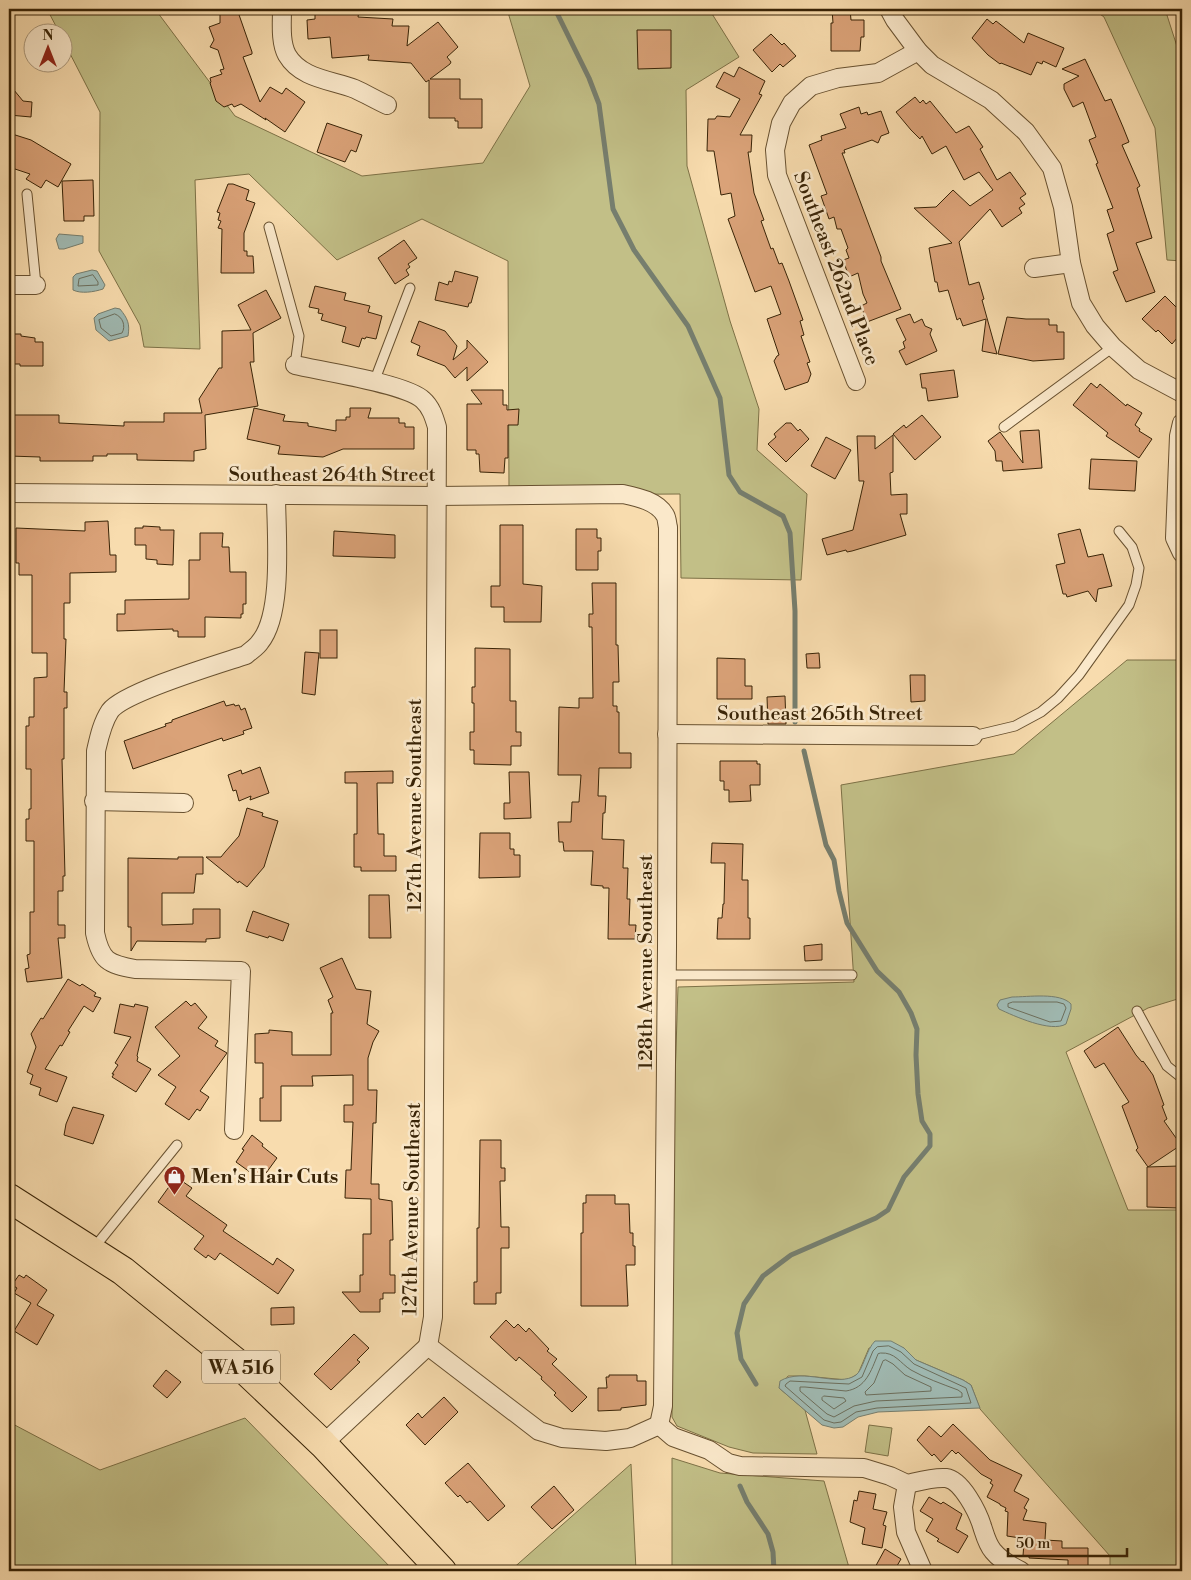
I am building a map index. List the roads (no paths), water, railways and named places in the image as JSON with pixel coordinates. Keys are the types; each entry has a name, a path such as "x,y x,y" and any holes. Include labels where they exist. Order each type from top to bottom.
{"main road":[{"name":"WA 516","path":"9,1198 123,1272 243,1368 323,1444 442,1571"}],"street":[{"path":"282,9 282,37 286,54 296,67 324,80 356,90 387,105"},
{"path":"890,9 895,20 918,51 932,65 991,100 1026,132 1052,168 1063,207 1071,262 1081,303 1095,326 1113,347 1139,370 1182,393"},
{"name":"Southeast 262nd Place","path":"856,381 777,175 775,150 781,123 792,103 811,86 838,78 878,72 918,51"},
{"path":"1034,268 1071,262"},
{"path":"9,285 36,285"},
{"name":"127th Avenue Southeast","path":"295,365 374,382 411,393 423,399 432,411 437,427 433,1307 428,1346"},
{"path":"1179,545 1178,436 1182,423"},
{"name":"Southeast 264th Street","path":"9,493 436,496 623,494 653,504"},
{"path":"234,1130 241,971 135,969 119,966 108,961 98,950 95,933 94,801 96,751 101,730 111,710 128,697 246,654 261,642 271,621 277,596 276,494"},
{"name":"128th Avenue Southeast","path":"653,504 665,515 668,527 667,975 663,1406 659,1425"},
{"name":"Southeast 265th Street","path":"667,734 973,736"},
{"path":"94,801 184,803"},
{"path":"323,1444 428,1346 539,1431 562,1438 606,1441 630,1438 659,1425 673,1437 709,1450 728,1463 740,1466 864,1468 890,1476 907,1484 930,1479 948,1478 960,1486 982,1524 987,1542 993,1552 1021,1571"},
{"path":"907,1484 903,1507 906,1532 923,1571"}],"lane":[{"path":"26,194 36,285"},
{"path":"268,227 299,336 295,365"},
{"path":"374,382 410,288"},
{"path":"1004,427 1113,347"},
{"path":"973,736 1015,726 1041,712 1058,698 1079,675 1129,605 1136,585 1139,568 1132,548 1120,531"},
{"path":"667,975 852,976"},
{"path":"1137,1011 1167,1066 1182,1078"},
{"path":"91,1251 177,1145"}],"water":[{"path":"59,234 83,236 83,243 59,249 56,239"},
{"path":"92,270 97,271 105,285 103,289 88,292 73,290 73,277 76,274"},
{"path":"115,308 120,309 127,319 128,336 109,341 96,330 94,318 98,314"},
{"path":"1043,996 1066,1000 1071,1004 1071,1009 1066,1024 1059,1026 1042,1025 999,1009 997,1005 1000,1000 1012,997"},
{"path":"875,1341 891,1341 904,1348 916,1360 971,1385 980,1408 878,1412 858,1417 843,1427 834,1428 822,1425 779,1388 780,1381 789,1377 809,1376 840,1379 856,1375"}],"waterway":[{"path":"555,9 589,78 599,104 613,209 634,250 688,326 720,398 729,475 740,492 783,516 790,533 795,611 795,722"},
{"path":"756,1384 741,1359 737,1333 744,1304 763,1276 791,1255 876,1218 888,1210 904,1177 930,1146 930,1134 922,1121 918,1094 917,1029 911,1013 899,992 877,971 847,923 834,860 826,845 804,751"},
{"path":"740,1486 747,1502 768,1534 773,1552 774,1571"}],"place":[{"name":"Men's Hair Cuts","path":"175,1195"}]}
